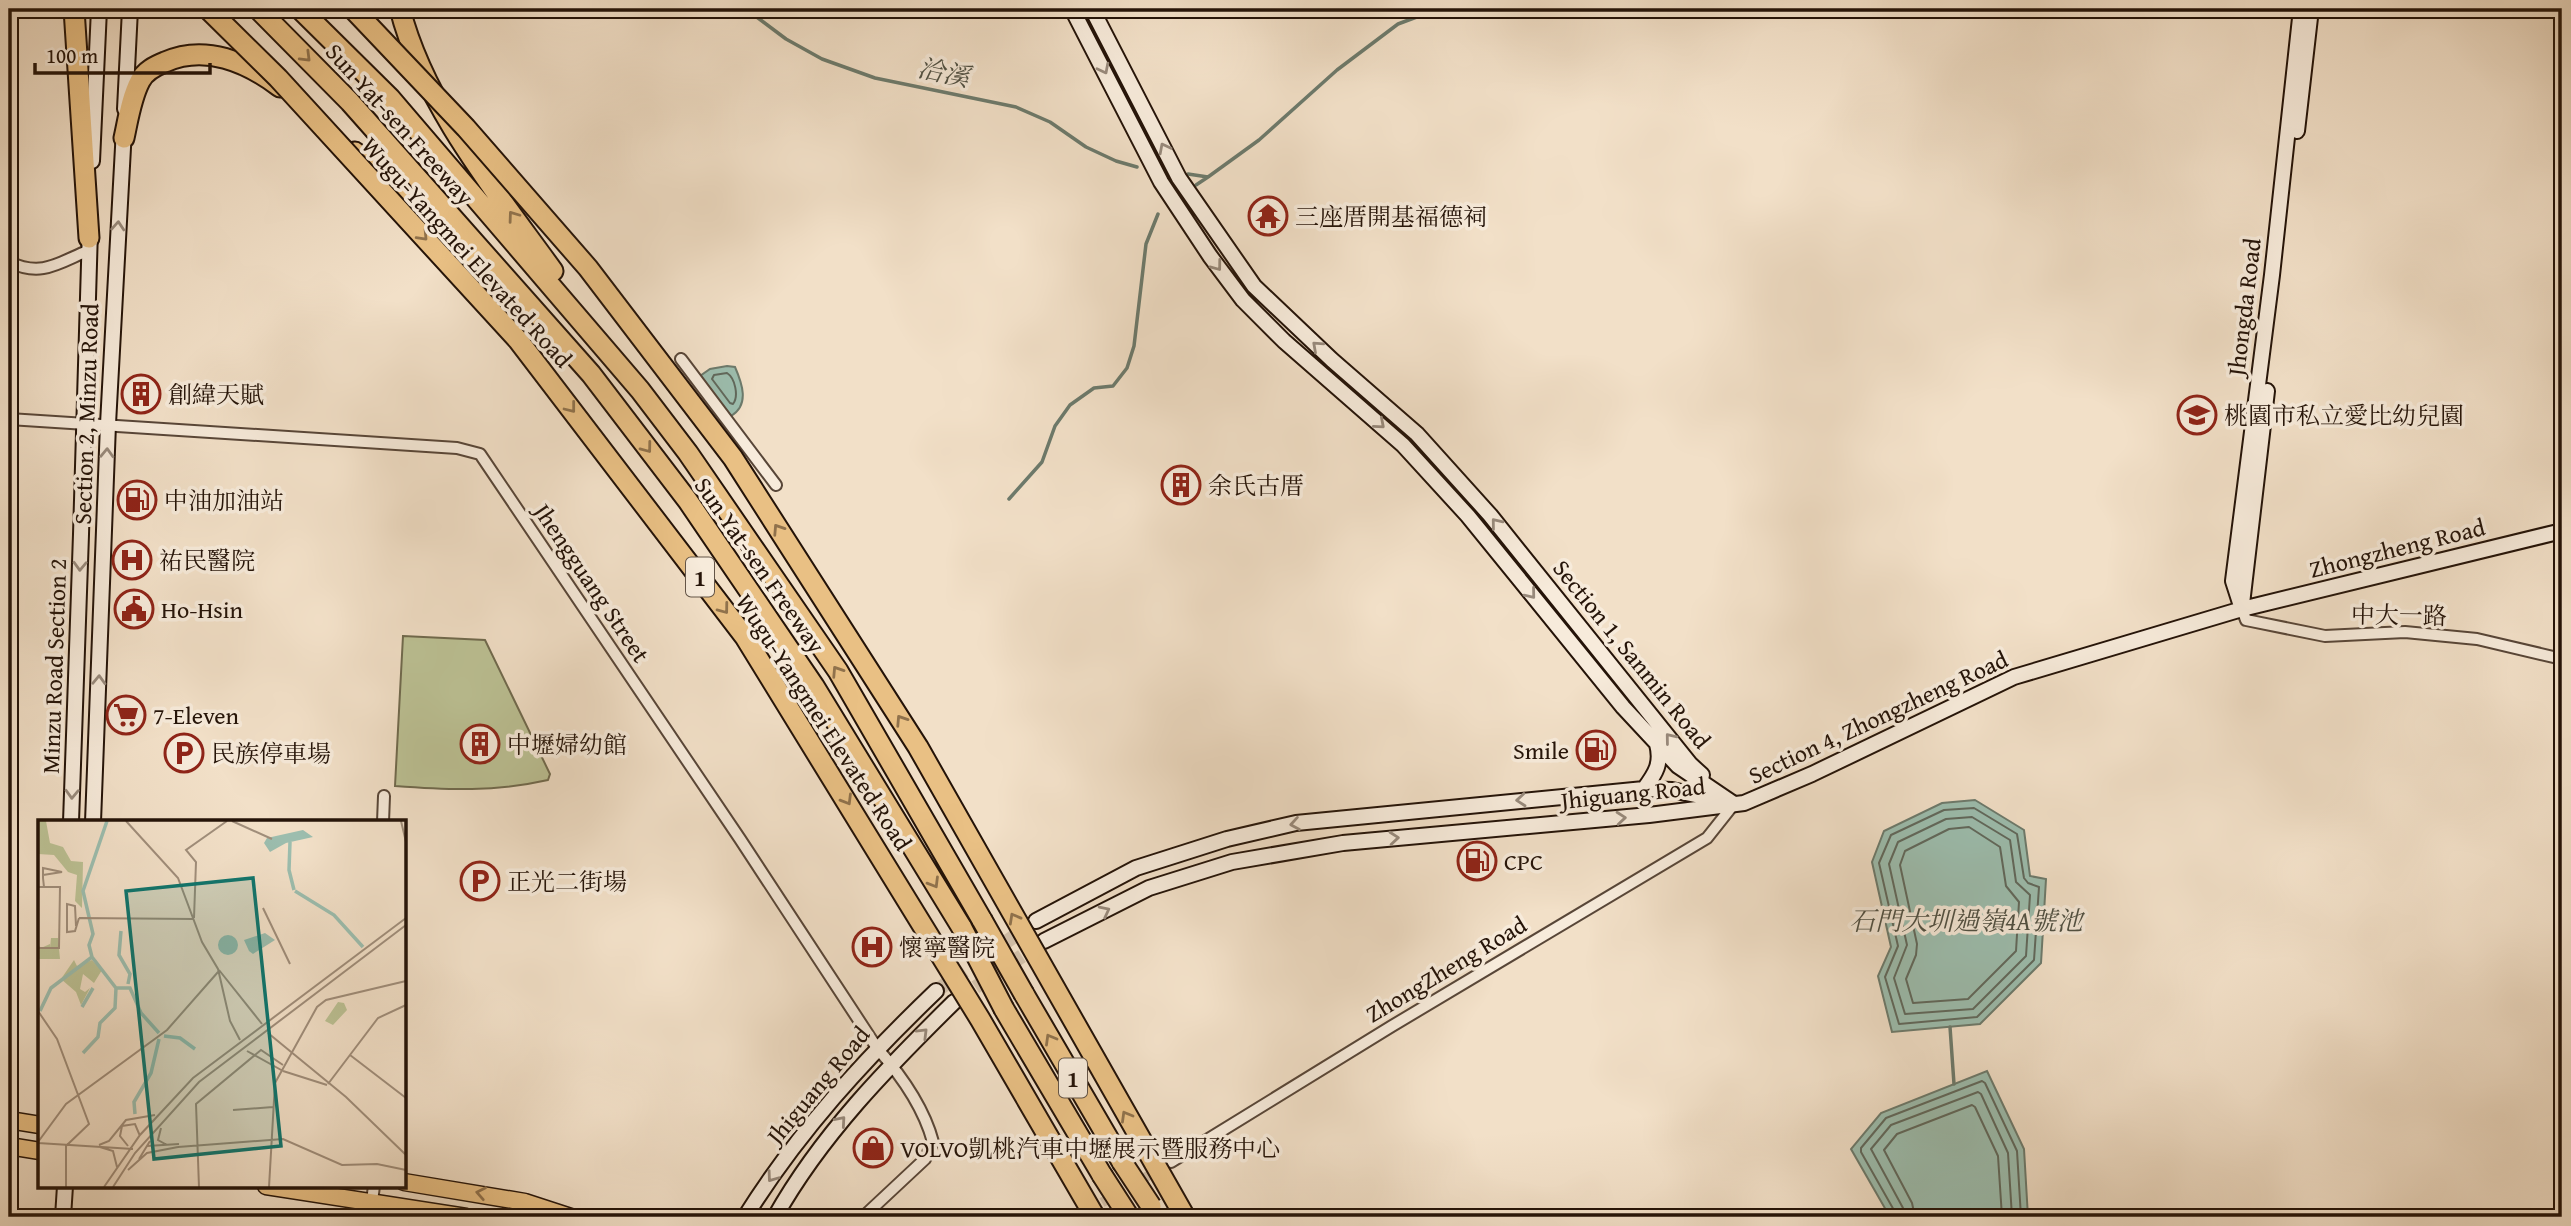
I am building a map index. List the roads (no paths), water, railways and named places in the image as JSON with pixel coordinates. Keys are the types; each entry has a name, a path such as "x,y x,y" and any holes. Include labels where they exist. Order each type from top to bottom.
{"highway":[{"path":"74,9 88,245"},
{"path":"205,9 289,94 458,242 591,374"},
{"name":"Wugu-Yangmei Elevated Road","path":"205,9 278,78 518,340 744,637 980,1019 1087,1215"},
{"name":"Sun Yat-sen Freeway","path":"258,9 350,102 591,374 688,501 814,686 962,928 1004,1009 1129,1217"},
{"name":"Sun Yat-sen Freeway","path":"300,9 390,98 640,390 688,453 838,671 1122,1162 1154,1212"},
{"name":"1","path":"353,9 466,128 588,268 733,458 918,747 1185,1217"},
{"path":"400,9 408,41 462,146 640,390"},
{"path":"124,138 140,80 152,67 178,56 205,52 232,61 262,74 289,94"}],"main road":[{"name":"Minzu Road Section 2","path":"71,820 86,424 88,245 99,9"},
{"name":"Section 2, Minzu Road","path":"93,820 108,424 130,9"},
{"name":"Section 1, Sanmin Road","path":"1072,9 1161,183 1243,300 1284,341 1403,445 1468,516 1623,707 1678,766 1734,804"},
{"name":"Section 1, Sanmin Road","path":"1092,9 1179,178 1254,286 1323,352 1417,434 1490,515 1690,764 1734,804"},
{"name":"Jhongda Road","path":"2242,609 2233,581 2272,275 2301,9"},
{"path":"2242,609 2311,9"},
{"name":"Zhongzheng Road","path":"2242,609 2562,531"},
{"name":"Section 4, Zhongzheng Road","path":"1734,804 1744,803 1796,781 2005,680 2242,609"},
{"path":"1644,789 1657,772 1660,755 1657,742"},
{"name":"Jhiguang Road","path":"1036,921 1136,868 1227,839 1296,823 1644,789 1672,790 1734,804"},
{"name":"Jhiguang Road","path":"1044,941 1149,888 1231,862 1300,848 1649,816 1734,804"},
{"name":"Jhiguang Road","path":"745,1217 819,1113 877,1048 936,991"},
{"name":"Jhiguang Road","path":"775,1217 792,1186 828,1136 891,1064 954,1002"},
{"path":"9,1120 38,1125"},
{"path":"9,1146 38,1150"},
{"path":"406,1182 526,1202 570,1217"},
{"path":"63,1217 65,1188"},
{"path":"294,1188 373,1194 466,1217"}],"street":[{"path":"1161,183 1179,178"},
{"path":"9,262 32,271 53,266 88,245"},
{"path":"681,359 776,485"},
{"name":"Jhengguang Street","path":"9,419 457,448 480,454 928,1123 933,1142 925,1159 863,1217"},
{"name":"中大一路","path":"2242,609 2246,620 2325,636 2405,632 2477,639 2562,659"},
{"path":"383,820 384,796"},
{"name":"ZhongZheng Road","path":"1171,1162 1707,838 1734,804"}],"water":[{"path":"735,367 743,393 741,406 731,416 700,376 710,369"},
{"name":"石門大圳過嶺4A號池","path":"1975,800 2024,830 2030,876 2046,879 2041,963 1980,1024 1892,1032 1878,976 1891,947 1872,862 1884,831 1942,803"},
{"path":"1987,1071 2024,1149 2028,1217 1890,1217 1851,1149 1881,1113"}],"waterway":[{"name":"洽溪","path":"746,9 786,39 822,59 875,78 1016,107 1050,122 1086,147 1137,167"},
{"name":"洽溪","path":"1188,174 1208,177 1259,140 1337,70 1398,24 1438,9"},
{"path":"1196,185 1208,177"},
{"path":"1009,499 1042,462 1055,426 1070,405 1094,388 1113,386 1127,368 1134,346 1146,244 1158,214"},
{"path":"1950,1027 1954,1084"}],"tunnel":[{"path":"936,991 1029,926"},
{"path":"958,999 1040,944"},
{"path":"1089,1210 1160,1169"}],"place":[{"name":"三座厝開基福德祠","path":"1268,216"},
{"name":"創緯天賦","path":"141,394"},
{"name":"桃園市私立愛比幼兒園","path":"2197,415"},
{"name":"余氏古厝","path":"1181,485"},
{"name":"中油加油站","path":"137,500"},
{"name":"祐民醫院","path":"132,560"},
{"name":"Ho-Hsin","path":"134,609"},
{"name":"7-Eleven","path":"126,715"},
{"name":"中壢婦幼館","path":"480,744"},
{"name":"Smile","path":"1596,750"},
{"name":"民族停車場","path":"184,753"},
{"name":"CPC","path":"1477,861"},
{"name":"正光二街場","path":"480,881"},
{"name":"懷寧醫院","path":"872,947"},
{"name":"VOLVO凱桃汽車中壢展示暨服務中心","path":"873,1148"}]}
